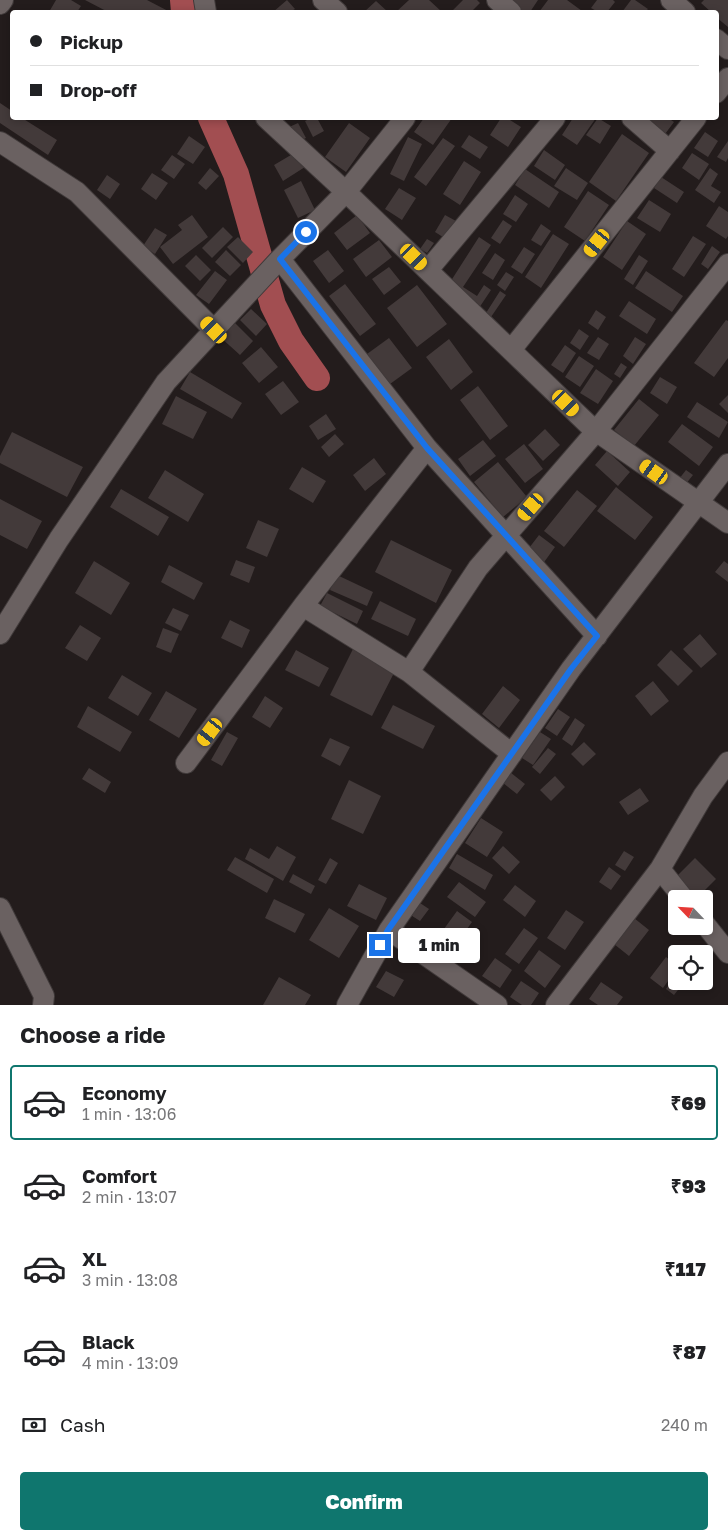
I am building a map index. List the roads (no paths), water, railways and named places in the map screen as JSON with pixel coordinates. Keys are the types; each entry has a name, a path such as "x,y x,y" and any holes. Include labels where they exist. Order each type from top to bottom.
{"street":[{"path":"0,4 3,0"},
{"path":"323,0 335,10"},
{"path":"489,10 497,0 509,10"},
{"path":"671,0 683,10"},
{"path":"719,89 728,78"},
{"path":"268,120 596,431 728,523"},
{"path":"0,634 59,539 166,382 279,260 346,192 403,120"},
{"path":"428,270 553,120"},
{"path":"634,120 670,151"},
{"path":"511,350 694,120"},
{"path":"0,142 78,192 218,326"},
{"path":"279,260 427,448 597,636"},
{"path":"410,672 478,568 596,431 728,264"},
{"path":"186,763 304,606 427,448"},
{"path":"347,1005 388,930 571,669 728,464"},
{"path":"304,606 410,672 512,754"},
{"path":"556,1005 660,869 702,796 728,762"},
{"path":"660,869 677,890"},
{"path":"0,908 44,996 43,1005"},
{"path":"388,930 497,1005"},
{"path":"713,934 728,953"}],"waterway":[{"path":"183,0 184,10"},
{"path":"212,120 236,174 273,305 291,341 317,378"}]}
